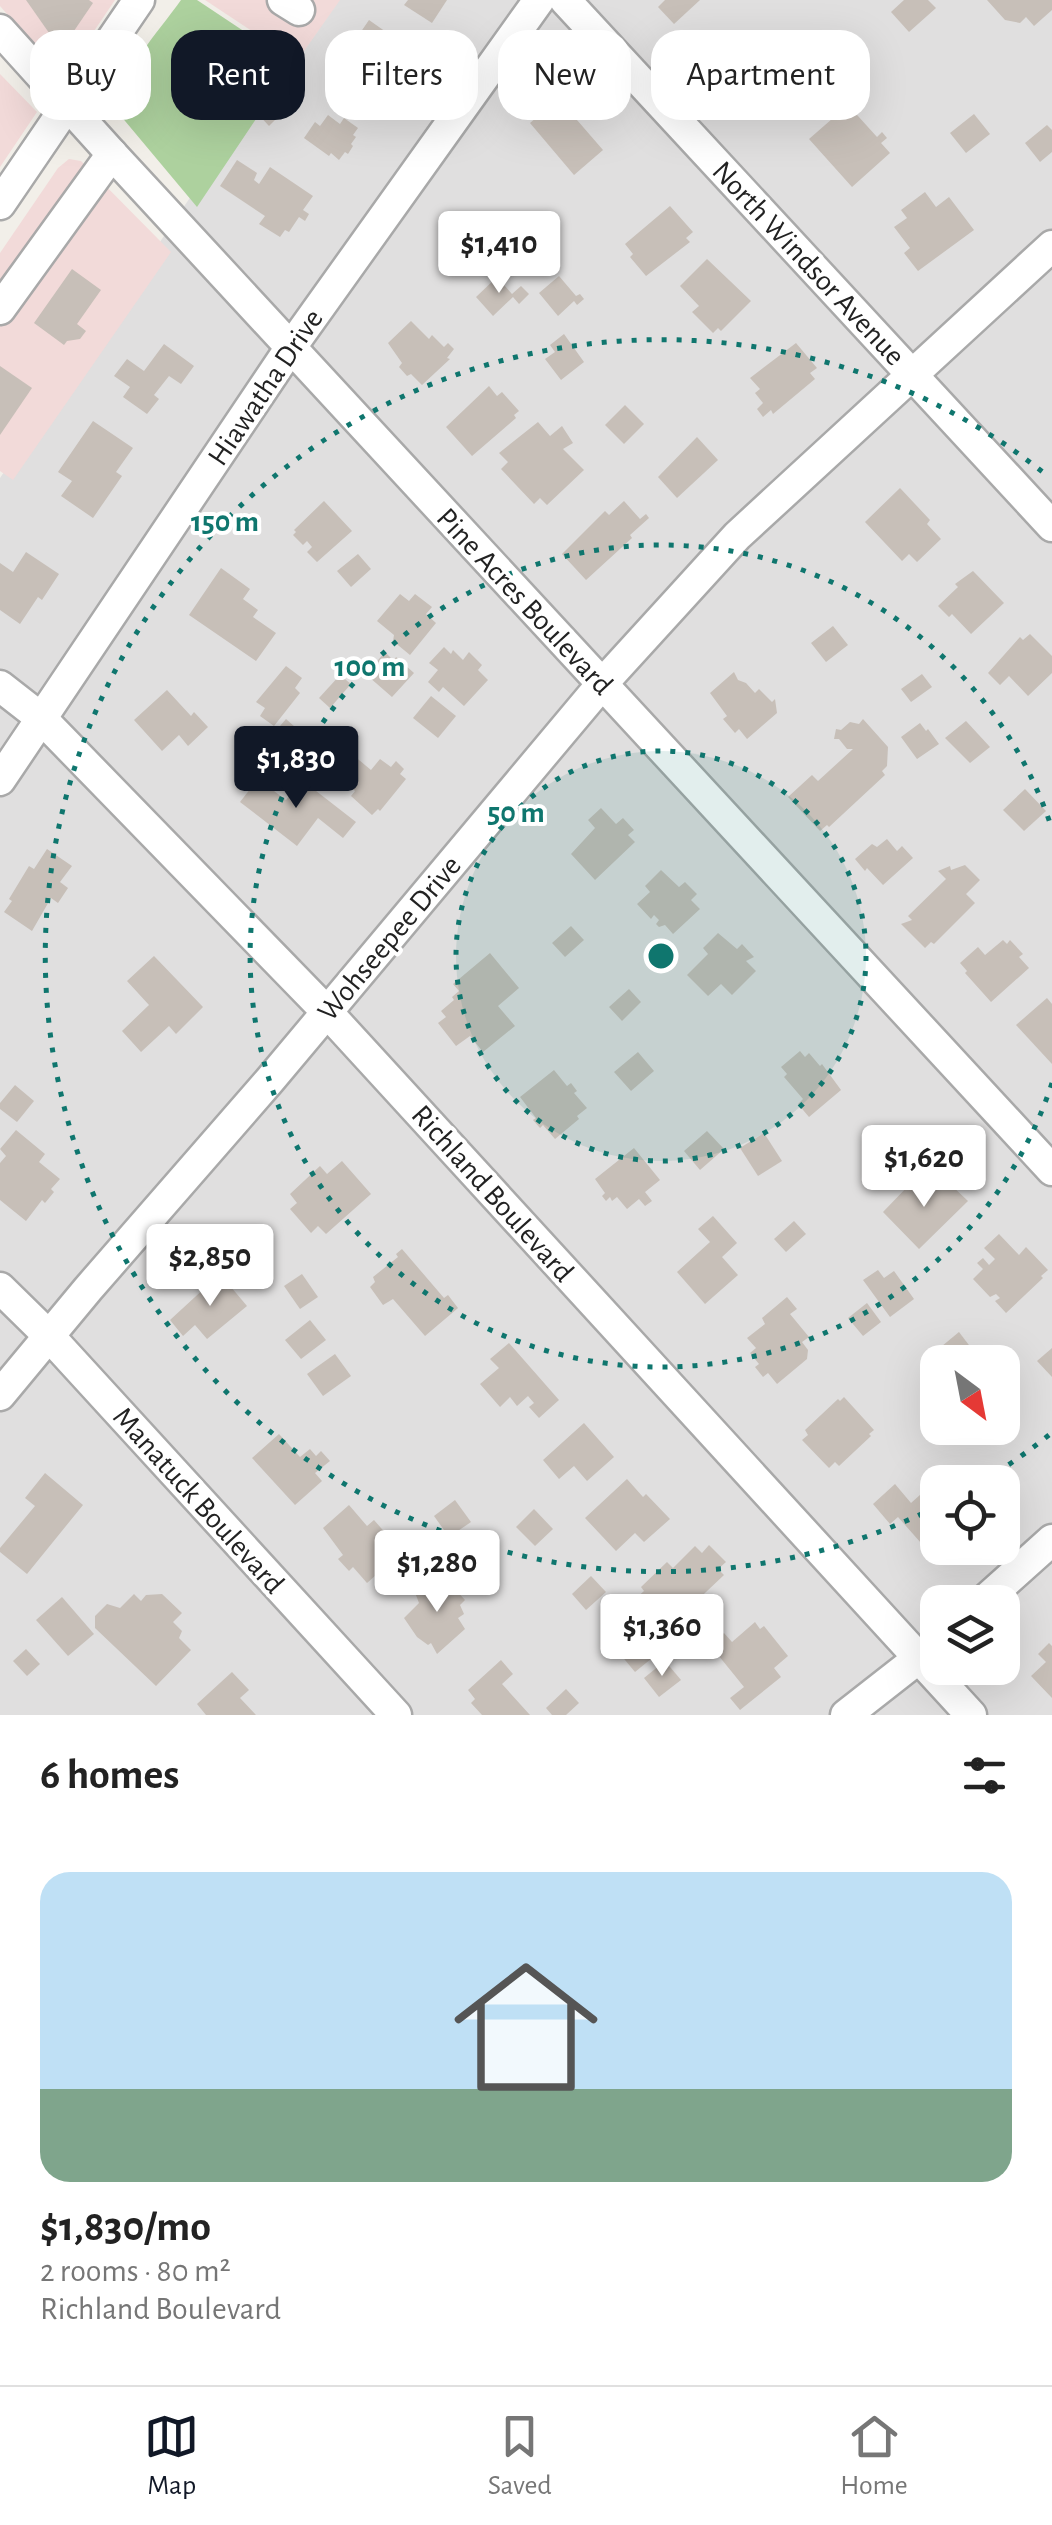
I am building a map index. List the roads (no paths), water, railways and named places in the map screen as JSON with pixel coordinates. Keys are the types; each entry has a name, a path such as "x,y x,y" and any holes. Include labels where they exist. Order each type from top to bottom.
{"street":[{"path":"118,30 138,0"},
{"name":"Hiawatha Drive","path":"0,780 291,347 539,0"},
{"name":"North Windsor Avenue","path":"564,0 1052,526"},
{"name":"Pine Acres Boulevard","path":"0,30 30,64"},
{"path":"0,204 57,120"},
{"name":"Pine Acres Boulevard","path":"81,120 1052,1170"},
{"path":"0,309 112,154"},
{"name":"Wohseepee Drive","path":"0,1396 602,684 737,536 1052,246"},
{"name":"Richland Boulevard","path":"0,686 41,718 327,1012 920,1641"},
{"name":"Manatuck Boulevard","path":"0,1288 50,1337 396,1715"},
{"path":"1002,1585 1052,1540"},
{"path":"846,1715 920,1658"},
{"name":"Richland Boulevard","path":"951,1685 971,1715"}]}
